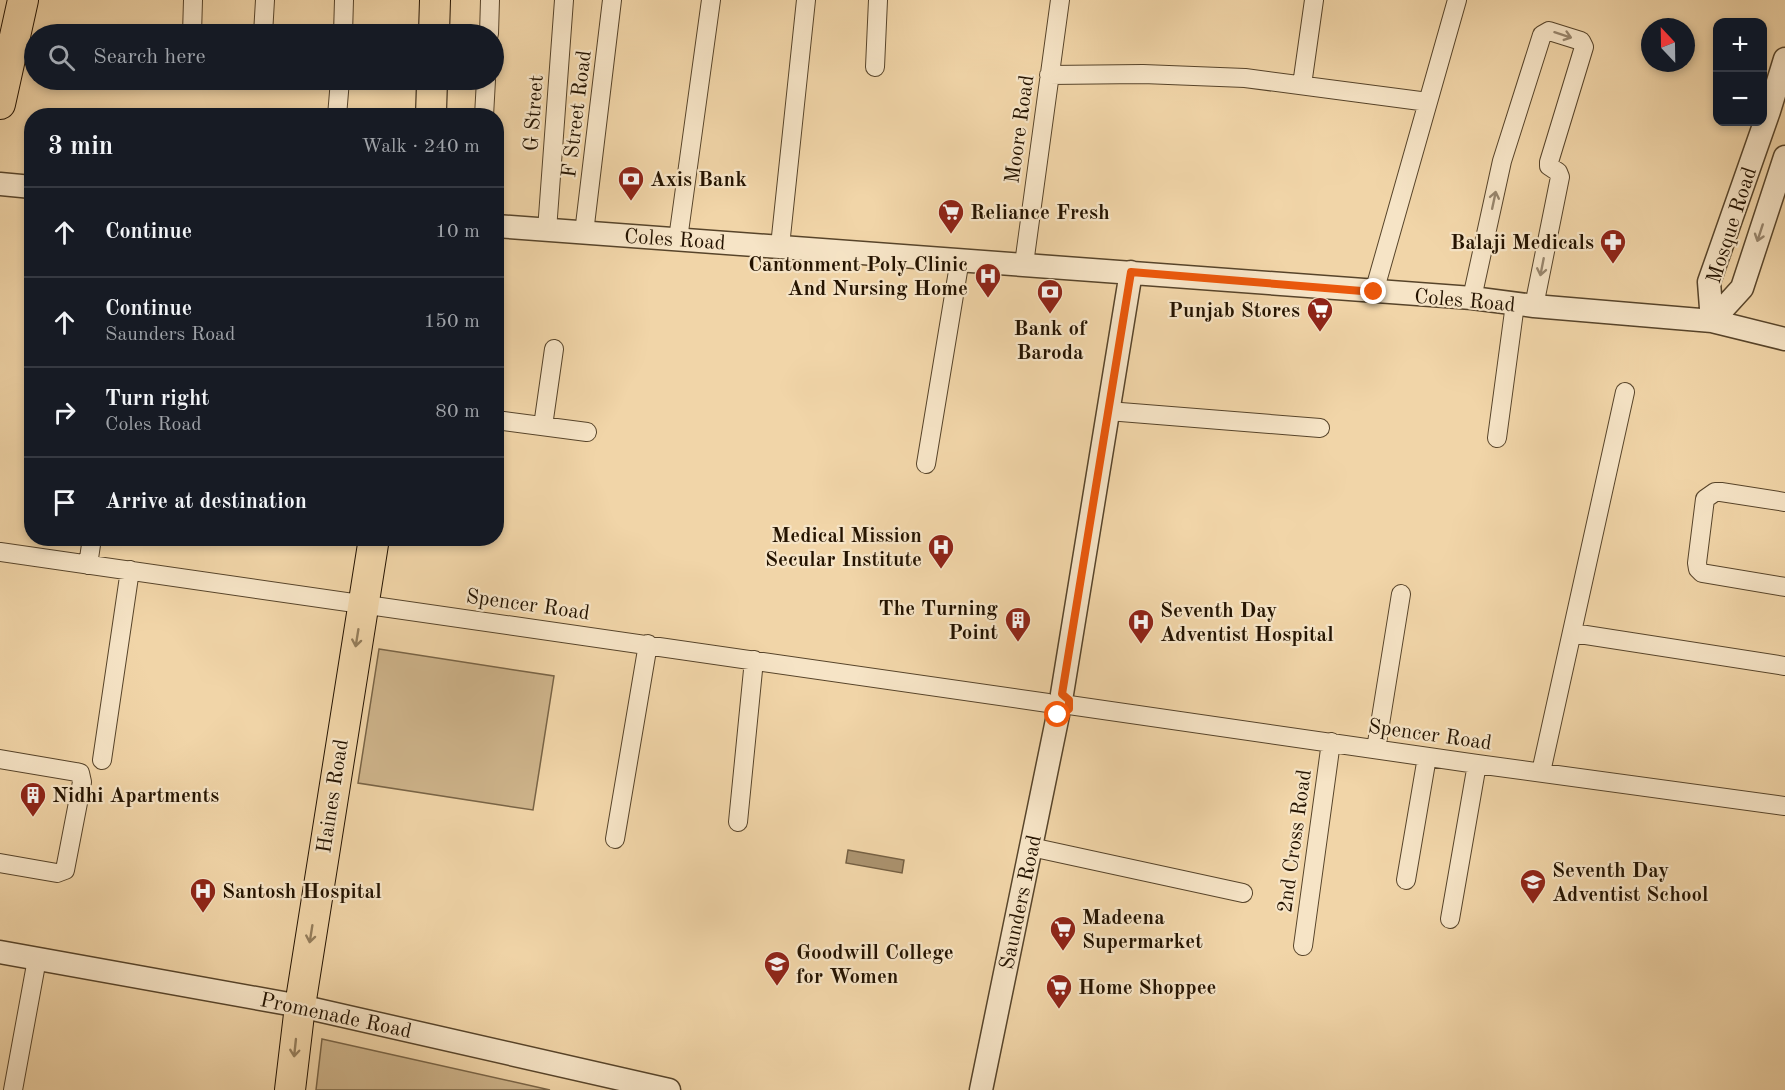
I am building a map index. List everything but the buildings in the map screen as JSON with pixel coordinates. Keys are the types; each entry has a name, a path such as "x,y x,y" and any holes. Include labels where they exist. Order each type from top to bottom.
{"main road":[{"path":"0,104 23,0"},
{"path":"434,24 435,0"},
{"path":"431,108 432,90"},
{"name":"Haines Road","path":"290,1090 300,1006 373,546"}],"street":[{"path":"193,24 194,0"},
{"path":"264,24 265,0"},
{"path":"343,24 344,0"},
{"path":"489,24 490,0"},
{"name":"G Street","path":"547,230 564,0"},
{"name":"F Street Road","path":"584,233 612,0"},
{"path":"678,239 711,0"},
{"path":"780,246 802,0"},
{"path":"875,67 878,0"},
{"name":"Moore Road","path":"1024,264 1060,0"},
{"path":"1302,86 1314,0"},
{"path":"1374,292 1457,0"},
{"path":"1472,298 1502,161 1542,35 1549,31 1581,41 1584,47 1549,162 1549,166 1558,172 1560,177 1524,305 1497,438"},
{"name":"Mosque Road","path":"1712,321 1709,282 1785,59"},
{"path":"1049,75 1143,74 1245,78 1428,102"},
{"path":"338,108 339,90"},
{"path":"484,108 485,90"},
{"name":"Mosque Road","path":"1712,321 1742,288 1785,157"},
{"path":"0,184 24,186"},
{"name":"Coles Road","path":"504,227 1472,298 1524,305 1712,321 1785,339"},
{"path":"926,464 960,259"},
{"name":"Saunders Road","path":"981,1090 1059,704 1131,272"},
{"path":"543,426 554,349"},
{"path":"1541,772 1625,392"},
{"path":"1108,411 1320,428"},
{"path":"504,421 586,432"},
{"path":"1785,502 1721,492 1709,494 1705,499 1697,562 1698,569 1702,573 1785,587"},
{"path":"88,565 91,546"},
{"name":"Spencer Road","path":"0,552 1427,757 1785,806"},
{"path":"102,760 130,570"},
{"path":"1376,749 1401,594"},
{"path":"1573,633 1785,666"},
{"path":"615,839 648,644"},
{"path":"738,822 754,660"},
{"name":"2nd Cross Road","path":"1303,946 1331,742"},
{"path":"1406,880 1427,757"},
{"path":"0,759 80,773 82,782 65,870 57,873 0,863"},
{"path":"1450,919 1477,764"},
{"path":"1031,847 1243,893"},
{"name":"Promenade Road","path":"0,952 300,1006 669,1090"},
{"path":"13,1090 37,959"}],"shaded area":[{"path":"379,649 554,676 533,810 358,783"},
{"path":"848,850 904,860 902,873 846,863"},
{"path":"322,1039 550,1090 316,1090"}],"place":[{"name":"Axis Bank","path":"631,202"},
{"name":"Reliance Fresh","path":"951,235"},
{"name":"Balaji Medicals","path":"1613,265"},
{"name":"Cantonment Poly Clinic And Nursing Home","path":"988,299"},
{"name":"Bank of Baroda","path":"1050,315"},
{"name":"Punjab Stores","path":"1320,333"},
{"name":"Medical Mission Secular Institute","path":"941,570"},
{"name":"The Turning Point","path":"1018,643"},
{"name":"Seventh Day Adventist Hospital","path":"1141,645"},
{"name":"Nidhi Apartments","path":"33,818"},
{"name":"Seventh Day Adventist School","path":"1533,905"},
{"name":"Santosh Hospital","path":"203,914"},
{"name":"Madeena Supermarket","path":"1063,952"},
{"name":"Goodwill College for Women","path":"777,987"},
{"name":"Home Shoppee","path":"1059,1010"}],"route":[{"path":"1058,715 1062,715 1069,709 1070,703 1062,694 1131,272 1374,292"}]}
